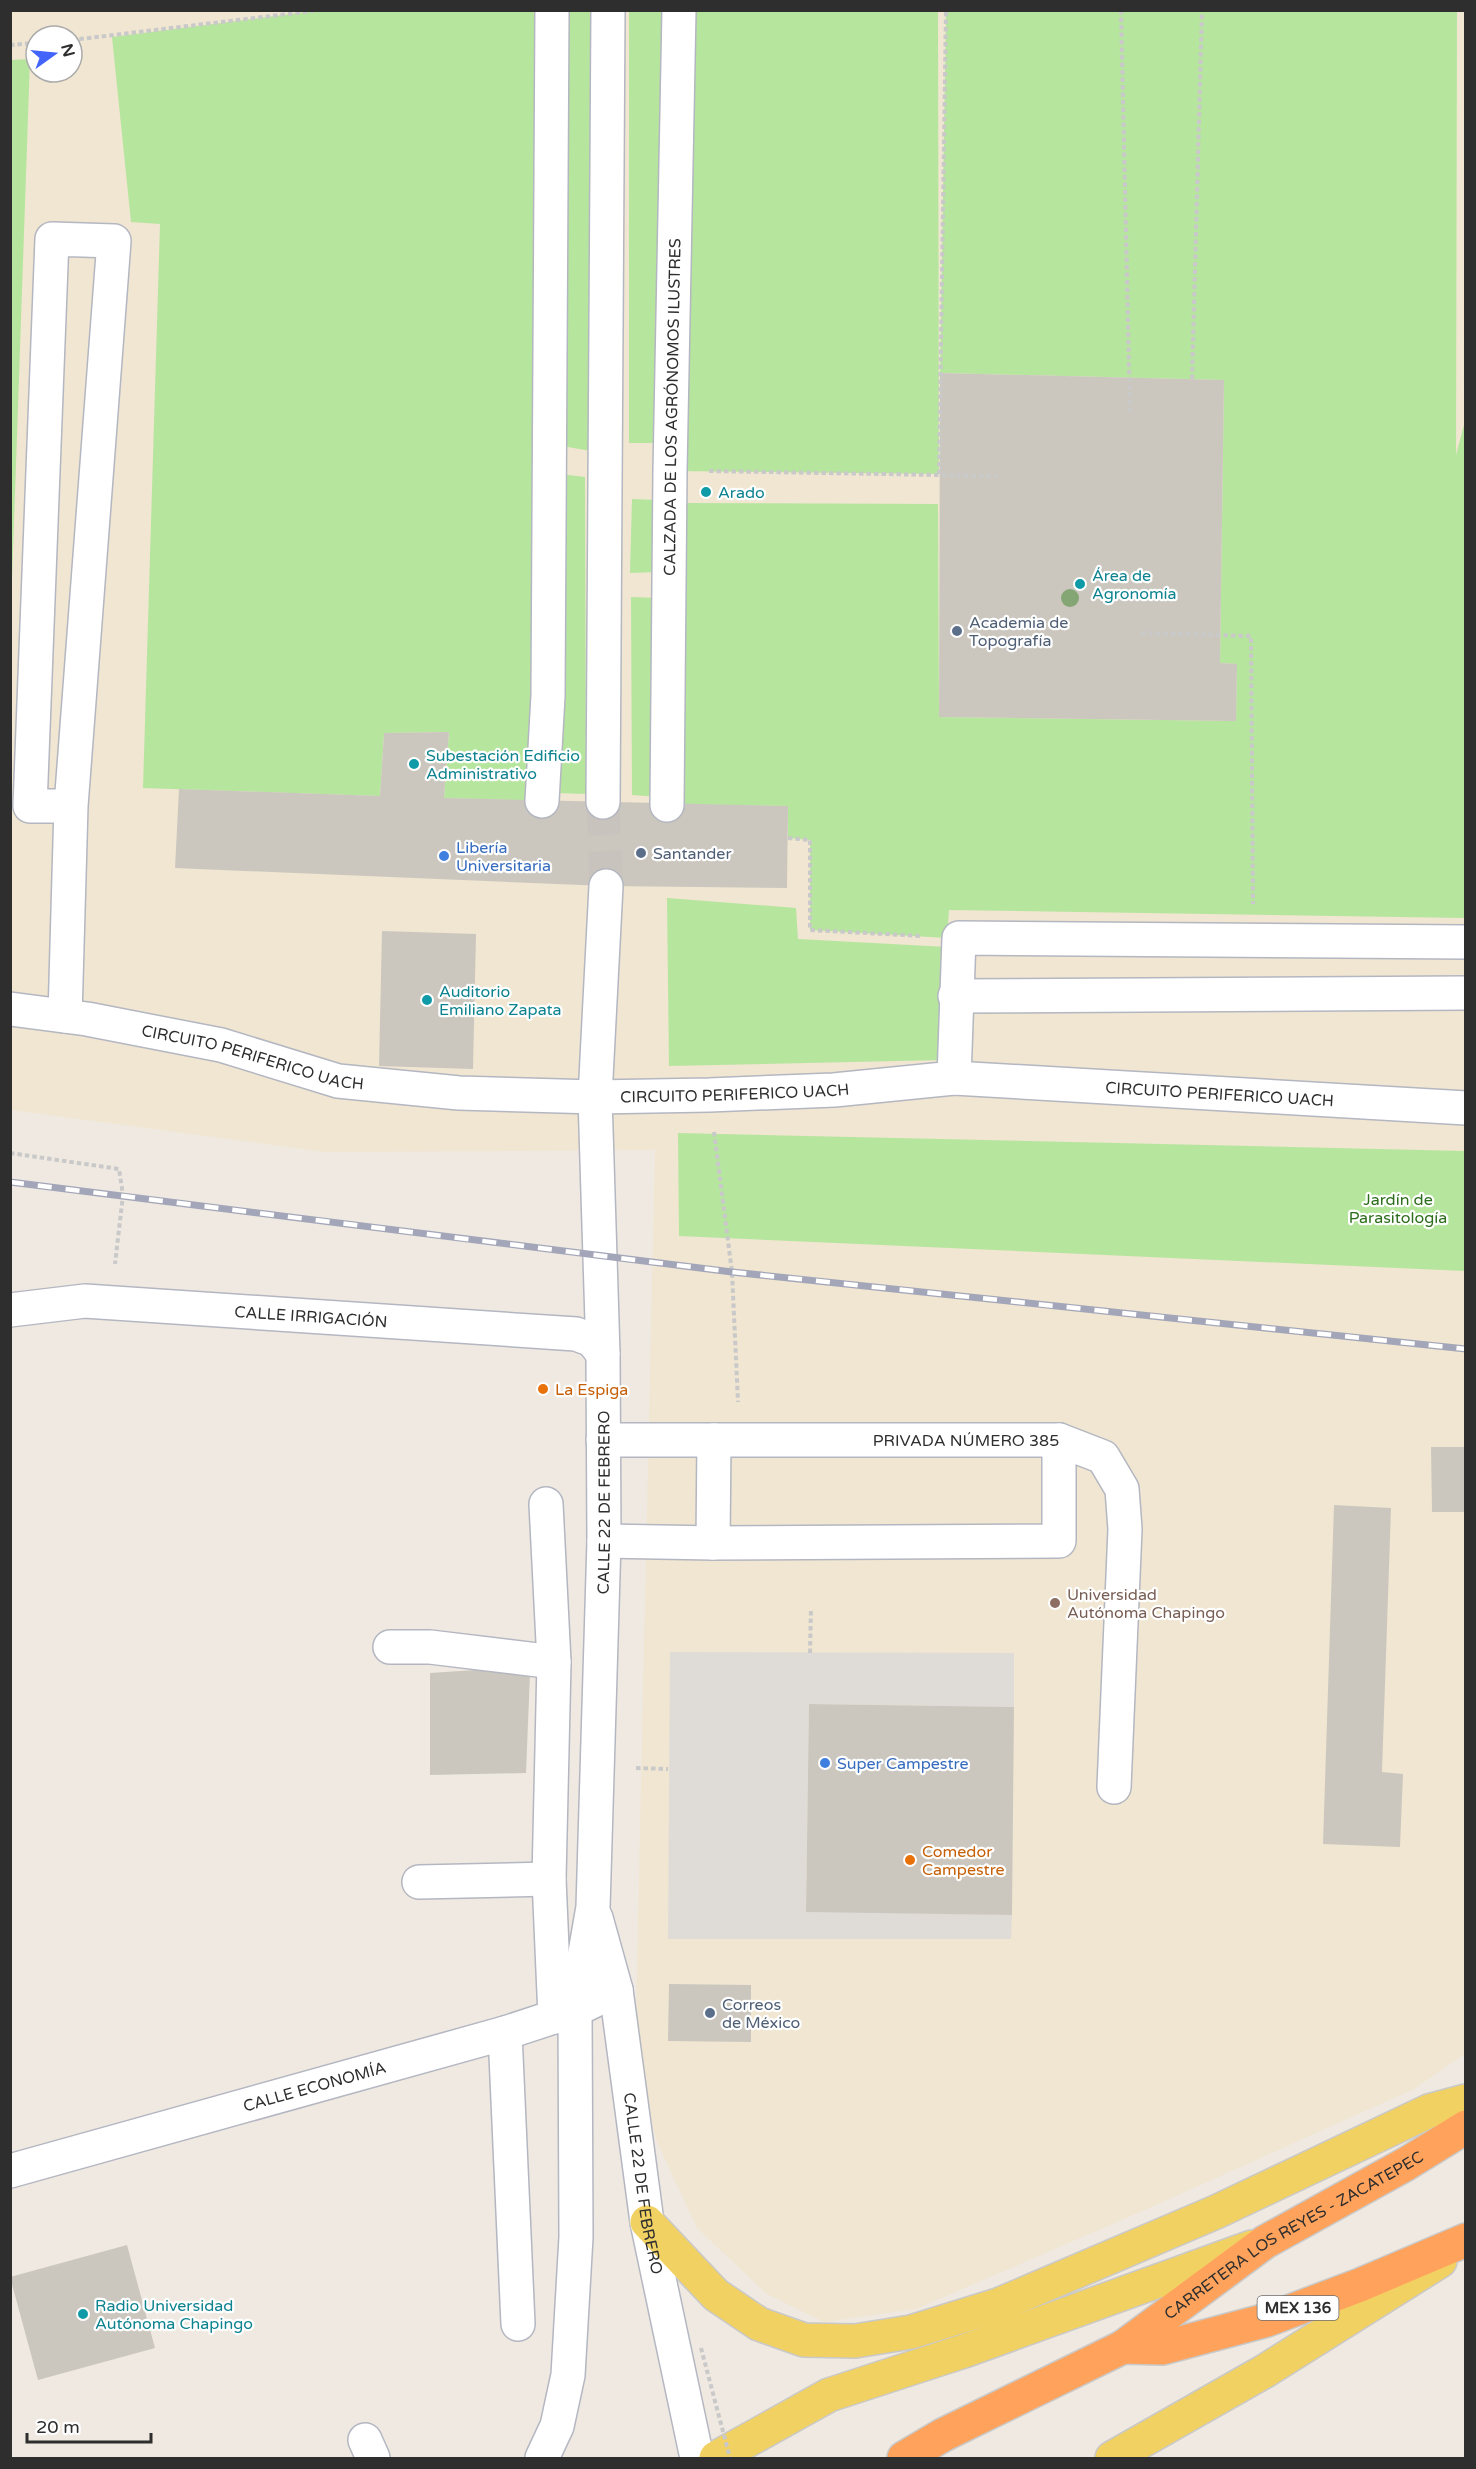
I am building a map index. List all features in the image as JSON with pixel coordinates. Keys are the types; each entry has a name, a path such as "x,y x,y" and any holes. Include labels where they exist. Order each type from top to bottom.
{"highway":[{"name":"CARRETERA LOS REYES - ZACATEPEC","path":"904,2458 943,2435 1123,2347 1265,2242 1406,2164 1466,2127"},
{"name":"CARRETERA LOS REYES - ZACATEPEC","path":"1123,2347 1162,2348 1267,2320 1466,2243"}],"main road":[{"path":"647,2222 716,2295 759,2324 804,2340 855,2341 911,2332 998,2305 1216,2212 1429,2111 1466,2101"},
{"path":"716,2458 829,2395 964,2351 1265,2242"},
{"path":"1112,2458 1265,2371 1466,2243"}],"street":[{"path":"542,801 548,696 552,10"},
{"path":"603,802 609,10"},
{"name":"CALZADA DE LOS AGRÓNOMOS ILUSTRES","path":"668,805 670,471 678,10"},
{"path":"65,1016 71,806 114,241 52,239 30,806 71,806"},
{"path":"595,1097 606,886"},
{"path":"954,1077 958,938 1466,942"},
{"path":"956,996 1466,993"},
{"name":"CIRCUITO PERIFERICO UACH","path":"10,1009 65,1016 221,1045 338,1081 459,1093 595,1097 709,1095 834,1090 954,1077 1466,1108"},
{"name":"CALLE 22 DE FEBRERO","path":"542,2458 557,2426 568,2375 576,2237 565,2014 594,1907 604,1541 603,1354 595,1097"},
{"name":"CALLE IRRIGACIÓN","path":"10,1310 84,1301 576,1334 592,1340 603,1354"},
{"name":"PRIVADA NÚMERO 385","path":"603,1440 1059,1440 1059,1541 713,1543 604,1541"},
{"path":"713,1543 724,1440"},
{"path":"1059,1440 1102,1457 1122,1489 1125,1529 1114,1787"},
{"path":"546,1504 554,1662 549,1879 565,2014"},
{"path":"390,1647 430,1647 554,1662"},
{"path":"419,1882 549,1879"},
{"name":"CALLE 22 DE FEBRERO","path":"594,1907 616,1990 647,2222 697,2458"},
{"name":"CALLE ECONOMÍA","path":"10,2171 505,2033 565,2014 616,1990"},
{"path":"505,2033 518,2324"}],"path":[{"path":"84,39 321,10"},
{"path":"939,474 946,10"},
{"path":"1121,10 1130,412"},
{"path":"1192,379 1202,10"},
{"path":"670,471 997,476"},
{"path":"1141,633 1251,636 1254,940"},
{"path":"788,838 810,840 810,930 958,938"},
{"path":"709,1095 732,1272 738,1408 724,1440"},
{"path":"10,1153 119,1169 123,1195 115,1269 84,1301"},
{"path":"810,1653 811,1608"},
{"path":"701,2348 729,2458"}],"shaded area":[{"name":"Universidad Autónoma Chapingo","path":"11,11 1465,11 1465,2054 1414,2089 1145,2210 916,2309 824,2322 767,2294 697,2228 657,2142 635,2058 655,1150 325,1152 11,1110"},
{"path":"670,1652 1014,1653 1014,1707 809,1704 806,1911 1012,1915 1011,1939 668,1939"}],"green space":[{"path":"321,10 552,11 542,801 444,798 449,732 384,733 380,796 143,788 160,224 131,222 112,37"},
{"path":"565,11 593,11 591,451 562,446"},
{"path":"629,11 665,11 659,443 629,443"},
{"path":"679,11 938,11 939,474 670,471"},
{"path":"946,11 1457,11 1456,455 1465,421 1465,918 949,910 947,938 810,930 810,840 788,838 788,806 667,805 670,503 938,504 939,717 1236,721 1237,664 1220,663 1224,380 940,373"},
{"path":"24,59 24,84 29,84 11,609 10,60"},
{"path":"560,474 585,477 586,794 555,793"},
{"path":"632,499 658,500 657,572 630,573"},
{"path":"631,597 658,598 660,797 632,795"},
{"path":"667,898 796,908 798,939 947,947 942,1060 669,1066"},
{"name":"Jardín de Parasitología","path":"678,1133 1465,1151 1465,1271 679,1236"}],"building":[{"name":"Área de Agronomía","path":"940,373 1224,380 1220,663 1237,664 1236,721 939,717"},
{"path":"449,732 444,798 788,806 787,888 606,886 175,868 179,789 380,796 384,733"},
{"name":"Auditorio Emiliano Zapata","path":"382,931 476,934 473,1069 379,1066"},
{"path":"1431,1447 1466,1447 1466,1512 1432,1512"},
{"path":"1334,1505 1391,1508 1382,1772 1403,1774 1400,1847 1323,1844"},
{"path":"475,1670 530,1673 526,1773 430,1775 430,1673"},
{"name":"Comedor Campestre","path":"809,1704 1014,1707 1012,1915 806,1912"},
{"name":"Correos de México","path":"669,1984 751,1985 751,2042 668,2041"},
{"name":"Radio Universidad Autónoma Chapingo","path":"127,2245 155,2348 38,2380 10,2277"}],"tunnel":[{"path":"603,802 606,886"}],"railway":[{"path":"10,1182 732,1272 1466,1349"}],"place":[{"name":"Arado","path":"706,492"},
{"name":"Área de Agronomía","path":"1080,584"},
{"name":"Academia de Topografía","path":"957,631"},
{"name":"Subestación Edificio Administrativo","path":"414,764"},
{"name":"Santander","path":"641,853"},
{"name":"Libería Universitaria","path":"444,856"},
{"name":"Auditorio Emiliano Zapata","path":"427,1000"},
{"name":"La Espiga","path":"543,1389"},
{"name":"Universidad Autónoma Chapingo","path":"1055,1603"},
{"name":"Super Campestre","path":"825,1763"},
{"name":"Comedor Campestre","path":"910,1860"},
{"name":"Correos de México","path":"710,2013"},
{"name":"Radio Universidad Autónoma Chapingo","path":"83,2314"}]}
